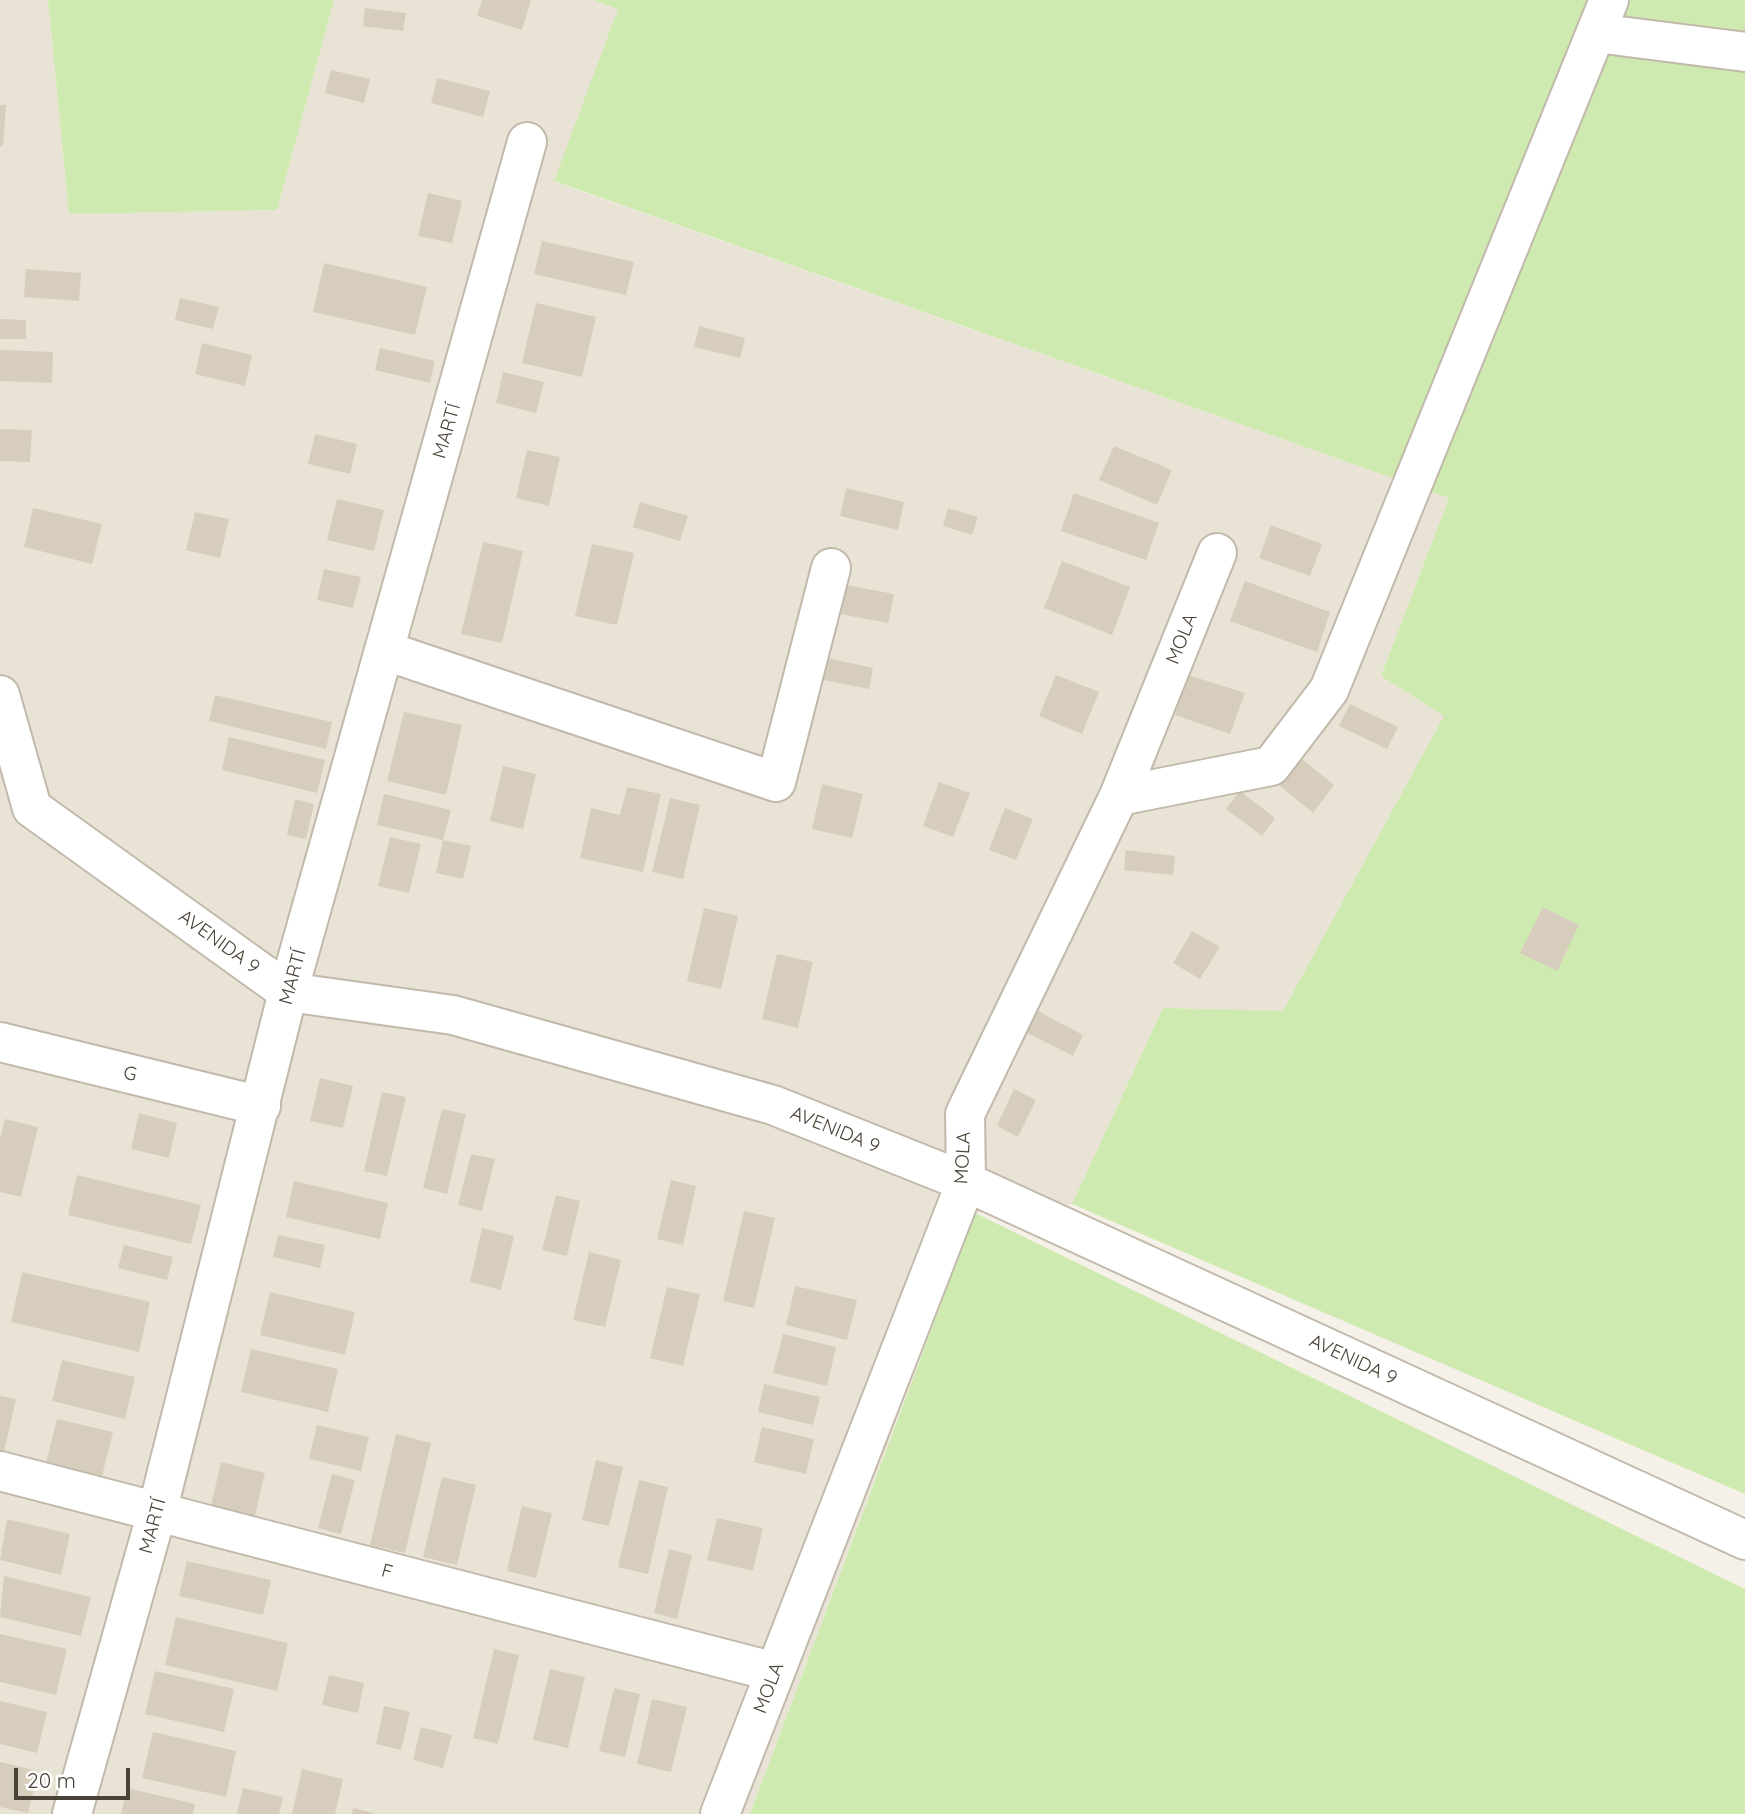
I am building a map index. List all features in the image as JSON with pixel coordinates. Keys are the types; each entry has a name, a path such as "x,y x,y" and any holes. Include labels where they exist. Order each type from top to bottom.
{"street":[{"path":"1119,796 1271,766 1329,690 1603,16 1745,52"},
{"name":"MARTÍ","path":"72,1814 157,1513 288,992 527,142"},
{"name":"MOLA","path":"720,1814 966,1182 965,1114 1119,796 1217,553"},
{"path":"386,651 776,782 831,568"},
{"name":"AVENIDA 9","path":"0,695 32,808 288,992 453,1015 773,1105 966,1182 1745,1540"},
{"name":"G","path":"0,1042 261,1106"},
{"name":"F","path":"0,1471 775,1672"}],"shaded area":[{"path":"0,0 48,0 69,214 277,210 334,0 593,0 618,9 555,182 1449,498 1381,676 1445,716 1283,1012 1163,1008 1072,1204 974,1213 750,1814 0,1814"}],"green space":[{"path":"48,0 334,0 277,210 69,214"},
{"path":"593,0 1745,0 1745,1494 1072,1204 1163,1008 1283,1011 1444,716 1381,676 1449,498 554,181 618,9"},
{"path":"975,1213 1745,1589 1745,1814 750,1814"}],"building":[{"path":"482,0 531,0 522,30 477,16"},
{"path":"365,8 406,13 403,31 363,26"},
{"path":"331,70 370,79 364,103 325,93"},
{"path":"437,78 490,91 483,117 431,103"},
{"path":"0,105 6,105 3,146 0,146"},
{"path":"428,193 462,201 452,243 418,236"},
{"path":"542,241 634,262 626,295 534,274"},
{"path":"324,263 427,287 415,335 313,312"},
{"path":"26,269 81,273 79,301 24,297"},
{"path":"180,298 219,307 213,329 175,320"},
{"path":"536,303 596,317 582,377 522,363"},
{"path":"0,319 26,320 26,339 0,339"},
{"path":"699,326 745,338 740,358 694,347"},
{"path":"202,343 252,355 245,386 195,374"},
{"path":"380,348 435,361 430,383 375,370"},
{"path":"0,350 53,352 52,383 0,381"},
{"path":"503,372 544,382 536,413 496,403"},
{"path":"0,429 32,430 30,462 0,461"},
{"path":"315,434 357,444 350,474 308,464"},
{"path":"1114,446 1172,470 1157,505 1099,480"},
{"path":"527,450 560,457 549,506 516,498"},
{"path":"846,488 904,502 898,530 840,516"},
{"path":"1074,493 1159,523 1146,560 1061,531"},
{"path":"337,499 384,510 374,551 327,540"},
{"path":"640,502 688,516 680,541 633,527"},
{"path":"33,508 102,524 92,564 24,547"},
{"path":"948,508 978,517 972,535 943,526"},
{"path":"195,512 229,519 220,558 186,550"},
{"path":"1271,525 1322,544 1310,576 1259,558"},
{"path":"483,542 523,551 502,643 461,634"},
{"path":"592,544 634,553 617,625 575,616"},
{"path":"1062,561 1130,587 1112,635 1044,608"},
{"path":"324,569 361,577 353,608 317,600"},
{"path":"1245,581 1330,612 1317,652 1230,621"},
{"path":"846,585 894,594 888,623 840,614"},
{"path":"827,658 873,668 869,689 823,680"},
{"path":"1056,675 1099,692 1082,734 1039,716"},
{"path":"1188,675 1245,693 1230,734 1175,715"},
{"path":"215,695 332,722 326,749 209,721"},
{"path":"1350,704 1398,727 1387,749 1339,726"},
{"path":"404,712 462,725 446,795 387,781"},
{"path":"229,737 325,760 317,793 222,770"},
{"path":"1302,759 1334,785 1313,813 1280,786"},
{"path":"503,766 536,774 523,829 490,821"},
{"path":"939,782 970,793 953,837 923,826"},
{"path":"822,784 863,794 852,838 812,829"},
{"path":"627,787 661,794 643,872 580,858 591,808 620,815"},
{"path":"1240,791 1275,818 1262,836 1226,809"},
{"path":"384,794 451,810 443,840 377,825"},
{"path":"670,798 700,805 683,879 652,872"},
{"path":"295,799 314,804 306,839 287,835"},
{"path":"1005,808 1033,819 1016,860 989,850"},
{"path":"390,837 421,844 409,893 378,886"},
{"path":"443,840 471,846 463,879 436,873"},
{"path":"1126,850 1175,856 1173,875 1124,870"},
{"path":"1543,907 1579,925 1557,971 1520,953"},
{"path":"704,908 738,916 721,989 687,981"},
{"path":"1192,931 1220,947 1200,979 1173,963"},
{"path":"777,954 813,962 798,1028 762,1019"},
{"path":"1038,1011 1083,1035 1073,1056 1027,1033"},
{"path":"320,1078 353,1086 343,1128 310,1121"},
{"path":"1014,1089 1036,1100 1018,1137 997,1126"},
{"path":"382,1092 406,1097 387,1176 364,1171"},
{"path":"442,1109 466,1114 447,1194 423,1188"},
{"path":"139,1113 177,1123 169,1158 131,1149"},
{"path":"5,1119 38,1127 21,1197 0,1192 0,1139"},
{"path":"471,1154 495,1159 482,1211 458,1205"},
{"path":"77,1175 201,1205 191,1244 68,1215"},
{"path":"671,1180 696,1186 683,1245 657,1239"},
{"path":"294,1181 388,1203 380,1239 286,1217"},
{"path":"556,1195 580,1201 567,1256 542,1250"},
{"path":"744,1211 775,1218 754,1308 723,1301"},
{"path":"482,1228 514,1236 501,1290 470,1282"},
{"path":"278,1235 325,1245 320,1268 273,1257"},
{"path":"124,1245 173,1257 167,1280 118,1268"},
{"path":"589,1252 621,1260 605,1327 573,1320"},
{"path":"22,1272 150,1302 139,1352 11,1322"},
{"path":"795,1286 857,1300 847,1340 786,1325"},
{"path":"667,1287 700,1294 683,1366 650,1358"},
{"path":"270,1292 355,1312 345,1355 260,1335"},
{"path":"783,1334 836,1347 827,1386 773,1373"},
{"path":"251,1349 338,1369 328,1412 241,1392"},
{"path":"62,1360 135,1377 125,1419 52,1401"},
{"path":"764,1384 820,1397 813,1425 758,1412"},
{"path":"0,1396 16,1399 3,1456 0,1455"},
{"path":"57,1419 113,1432 100,1484 44,1471"},
{"path":"317,1425 369,1437 361,1471 309,1459"},
{"path":"762,1427 814,1439 806,1474 754,1462"},
{"path":"396,1434 431,1443 405,1553 370,1545"},
{"path":"596,1460 623,1467 609,1526 582,1520"},
{"path":"221,1462 265,1473 254,1520 210,1510"},
{"path":"332,1474 355,1480 341,1534 318,1528"},
{"path":"442,1477 476,1485 457,1565 423,1557"},
{"path":"639,1480 668,1487 648,1574 618,1567"},
{"path":"522,1506 552,1513 536,1578 507,1571"},
{"path":"717,1518 763,1528 753,1571 707,1560"},
{"path":"7,1519 70,1534 61,1575 0,1560"},
{"path":"669,1549 692,1555 677,1619 654,1613"},
{"path":"187,1561 271,1580 263,1615 179,1596"},
{"path":"4,1576 91,1597 81,1636 0,1617"},
{"path":"176,1617 288,1643 277,1691 165,1665"},
{"path":"0,1634 67,1649 56,1695 0,1682"},
{"path":"494,1649 519,1655 498,1744 473,1738"},
{"path":"550,1669 585,1677 568,1748 533,1740"},
{"path":"155,1671 234,1689 224,1732 145,1714"},
{"path":"329,1675 364,1683 358,1713 322,1705"},
{"path":"614,1688 640,1694 625,1757 599,1751"},
{"path":"652,1699 687,1707 671,1772 637,1764"},
{"path":"0,1701 47,1712 37,1753 0,1744"},
{"path":"384,1706 410,1712 401,1750 376,1744"},
{"path":"421,1727 452,1735 443,1768 413,1760"},
{"path":"153,1732 236,1751 226,1797 142,1778"},
{"path":"0,1762 38,1771 28,1813 0,1807"},
{"path":"302,1769 343,1779 335,1814 292,1814"},
{"path":"127,1788 195,1804 193,1814 121,1814"},
{"path":"243,1788 283,1797 279,1814 237,1814"},
{"path":"353,1808 374,1813 374,1814 352,1814"}]}
